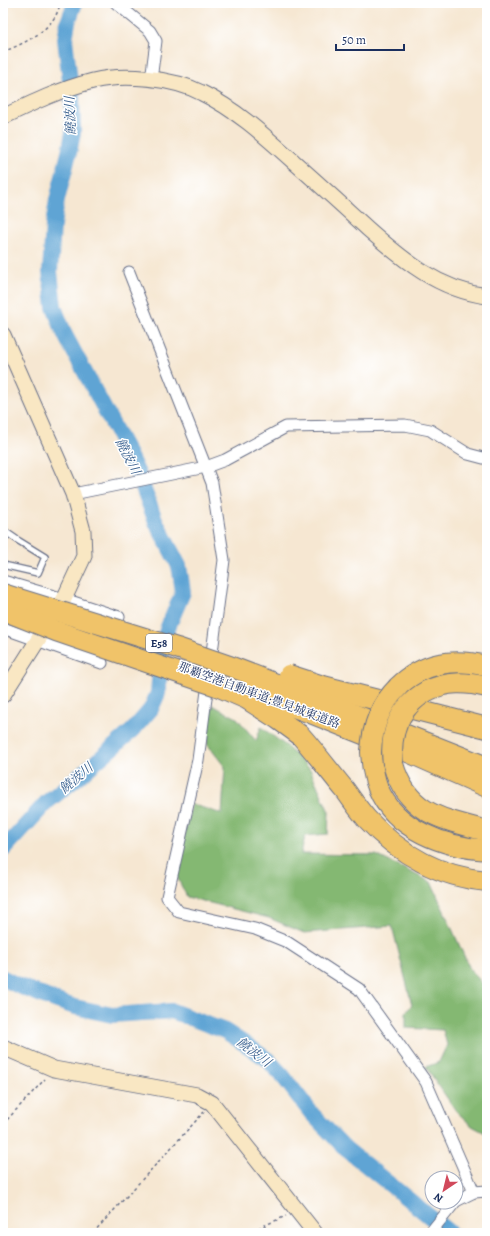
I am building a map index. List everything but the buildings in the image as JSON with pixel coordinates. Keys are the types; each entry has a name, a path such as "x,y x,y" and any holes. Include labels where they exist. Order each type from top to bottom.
{"highway":[{"path":"3,594 68,607 206,650 315,699 487,728"},
{"path":"3,610 56,631 217,686 247,699 278,718 300,736 366,818 398,848 413,858 444,872 461,877 487,881"},
{"name":"那覇空港自動車道;豊見城東道路","path":"3,610 315,699 487,767"},
{"path":"487,666 456,661 442,663 419,671 409,677 388,699 378,716 373,733 371,752 373,772 378,788 386,802 401,819 419,832 444,843 469,849 487,850"},
{"path":"487,687 458,683 446,684 427,691 412,702 399,719 392,741 393,764 397,776 402,787 412,800 436,816 487,832"},
{"name":"那覇空港自動車道;豊見城東道路","path":"315,699 408,752 487,787"}],"street":[{"path":"116,3 150,31 156,41 150,79"},
{"path":"3,117 53,94 94,81 121,77 150,79 179,84 201,92 223,105 266,137 380,240 415,267 450,287 469,293 487,296"},
{"path":"128,272 212,484 224,560 198,760 167,897 179,912 255,928 287,942 359,989 426,1082 474,1192"},
{"path":"3,335 72,494 83,530 84,556 68,607 38,640 3,695"},
{"path":"72,494 206,467 225,460 286,427 404,425 430,430 468,454 487,459"},
{"path":"3,581 68,607 119,617"},
{"path":"3,628 102,663"},
{"path":"3,1047 54,1069 197,1095 212,1104 314,1233"},
{"path":"464,1198 474,1192 487,1191"},
{"path":"430,1233 449,1210"}],"lane":[{"path":"3,530 46,557 38,573 3,565"}],"path":[{"path":"3,52 27,42 40,33 59,10 60,3"},
{"path":"3,1124 54,1069"},
{"path":"93,1233 212,1104"},
{"path":"247,1233 297,1211"}],"green space":[{"path":"212,705 237,718 256,741 261,727 285,745 310,769 329,812 328,834 305,836 301,854 376,855 431,882 470,969 487,989 487,1134 472,1126 456,1111 426,1067 439,1062 447,1045 443,1030 406,1028 406,1012 412,1005 392,926 304,933 269,918 187,897 176,875 191,804 222,814 225,767 207,744"}],"waterway":[{"name":"饒波川","path":"3,850 47,802 133,730 151,709 158,693 162,646 168,627 183,592 179,566 156,522 138,474 65,335 54,307 50,272 53,225 57,200 73,133 72,98 65,39 68,22 75,3"},
{"name":"饒波川","path":"3,978 19,986 75,1007 112,1015 172,1011 225,1031 268,1060 282,1075 312,1114 346,1149 450,1233"}]}
